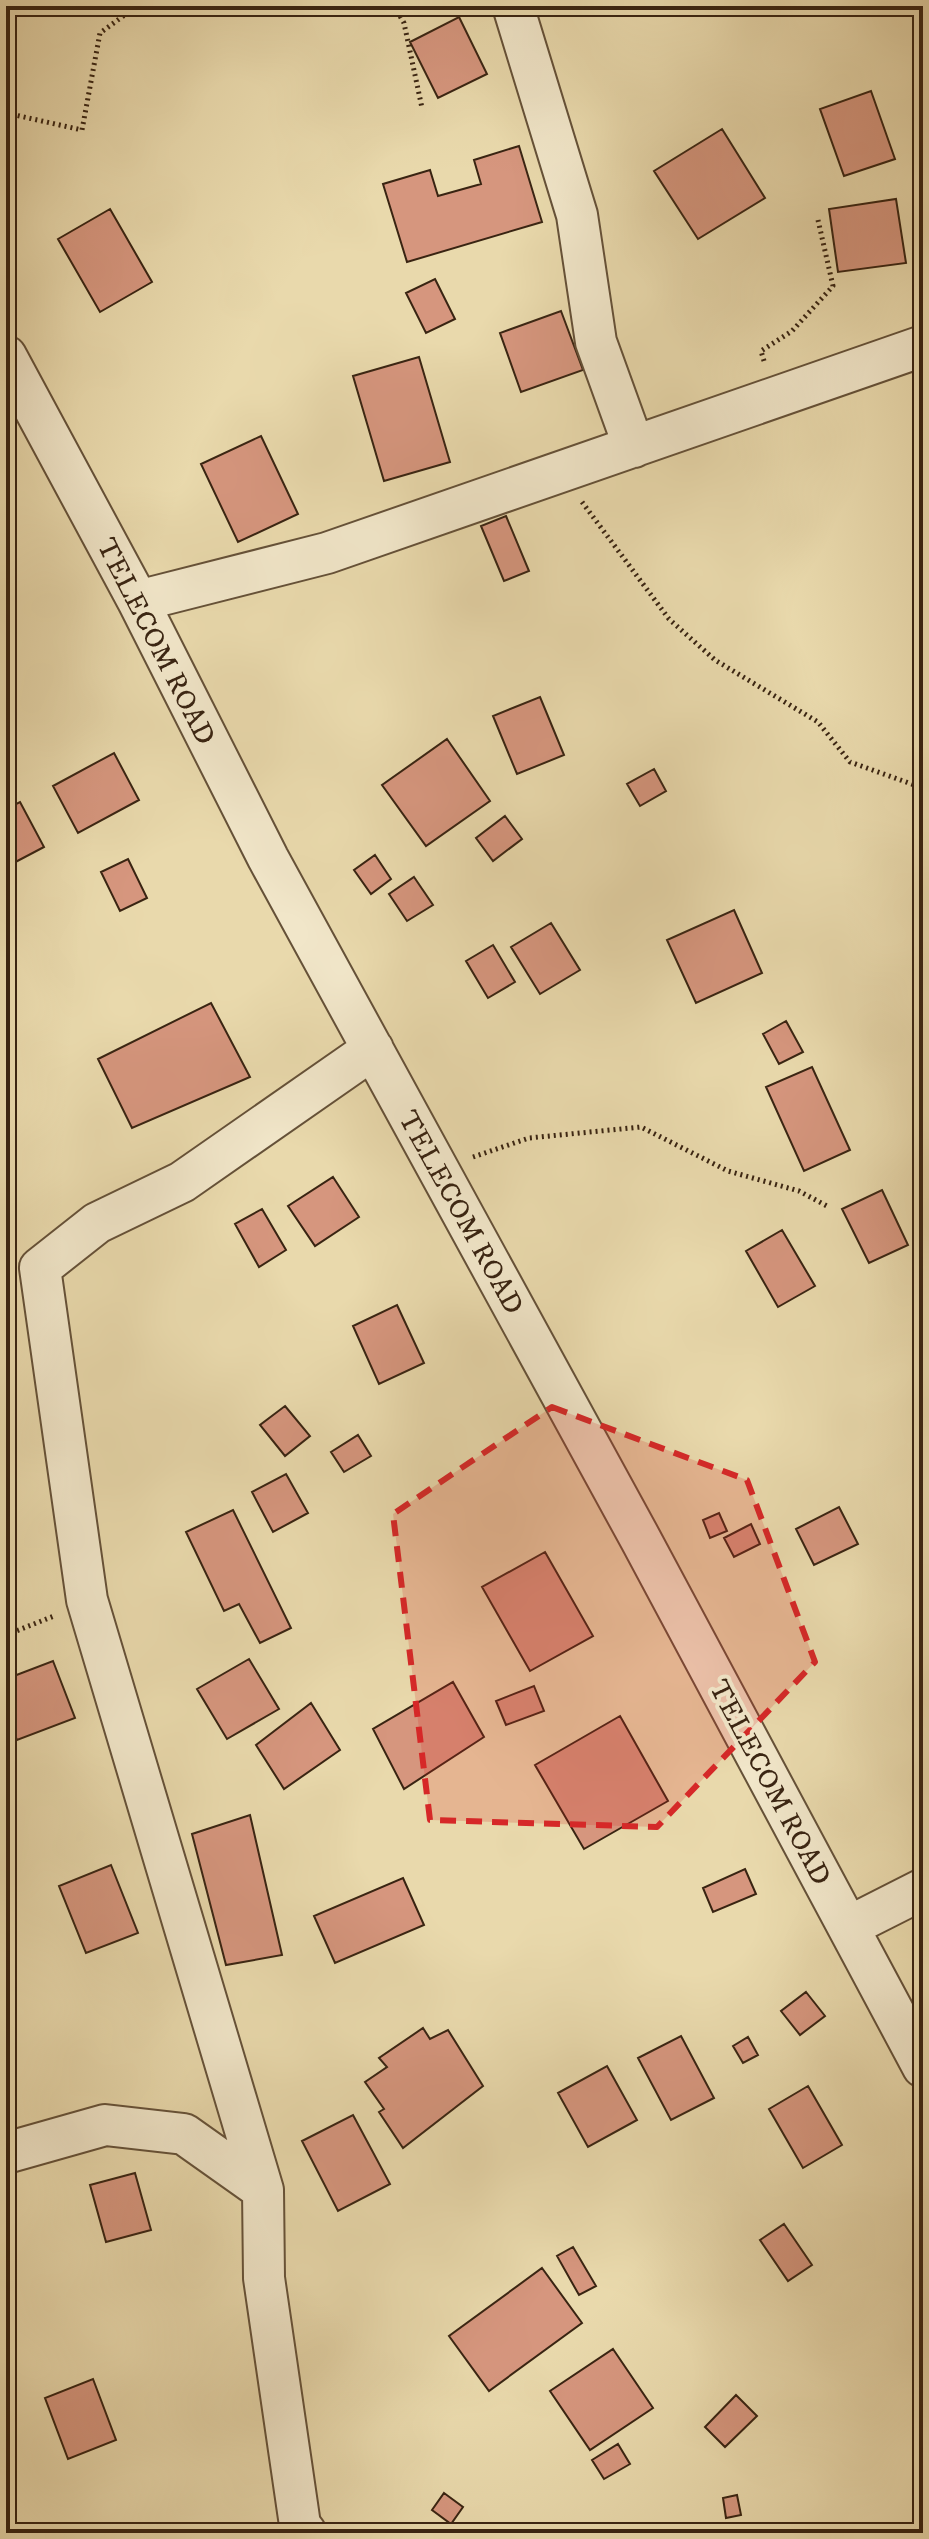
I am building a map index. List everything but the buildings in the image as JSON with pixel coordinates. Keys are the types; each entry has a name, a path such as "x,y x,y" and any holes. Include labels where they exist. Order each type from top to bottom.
{"street":[{"path":"513,6 577,215 596,342 634,447"},
{"path":"138,601 327,553 923,346"},
{"name":"TELECOM ROAD","path":"6,356 138,601 268,858 850,1926 923,2067"},
{"path":"298,2530 264,2278 263,2190 87,1600 23,1267 97,1223 182,1182 373,1049"},
{"path":"850,1926 923,1889"},
{"path":"6,2153 105,2125 184,2134 263,2190"}],"path":[{"path":"6,113 82,130 100,33 137,6"},
{"path":"394,6 404,23 422,108"},
{"path":"776,396 761,351 792,331 833,286 818,220"},
{"path":"561,472 669,619 715,660 818,722 850,762 923,788"},
{"path":"438,1169 529,1138 641,1127 728,1171 799,1191 827,1206"},
{"path":"6,1635 87,1600"}],"highlighted area":[{"path":"552,1407 747,1480 815,1662 657,1827 430,1820 393,1514"}]}
